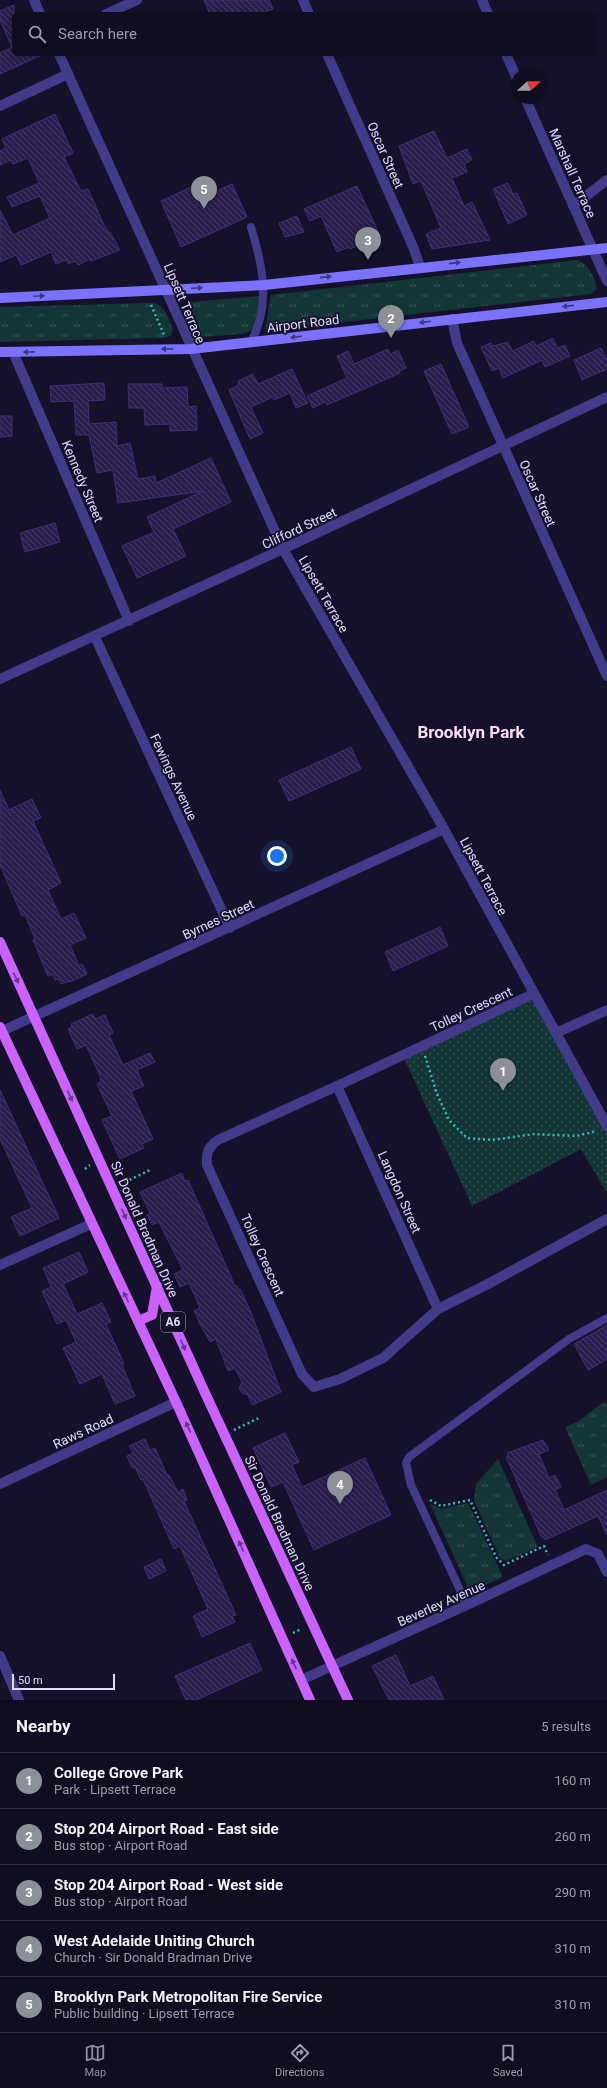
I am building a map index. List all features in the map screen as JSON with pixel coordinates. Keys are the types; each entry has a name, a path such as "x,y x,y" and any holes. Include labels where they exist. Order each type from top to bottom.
{"main road":[{"path":"0,298 264,285 607,248"},
{"name":"Airport Road","path":"0,352 191,348 607,302"},
{"name":"Sir Donald Bradman Drive","path":"0,942 224,1434 348,1700"},
{"name":"A6","path":"1,1029 91,1224 176,1402 310,1700"},
{"path":"138,1321 152,1315 157,1286"}],"street":[{"path":"34,0 39,12"},
{"path":"110,12 137,0"},
{"path":"303,0 308,12"},
{"path":"482,0 487,12"},
{"name":"Lipsett Terrace","path":"59,56 283,549 444,829 533,994 607,1126"},
{"name":"Oscar Street","path":"328,56 414,249 420,267"},
{"path":"507,56 512,68"},
{"path":"0,106 68,74"},
{"name":"Marshall Terrace","path":"528,104 607,281"},
{"path":"573,206 607,180"},
{"name":"Oscar Street","path":"452,319 457,343 607,676"},
{"name":"Kennedy Street","path":"13,352 129,621"},
{"name":"Clifford Street","path":"0,679 95,637 607,397"},
{"name":"Fewings Avenue","path":"95,637 230,928"},
{"name":"Byrnes Street","path":"1,1029 34,1017 444,829"},
{"name":"Tolley Crescent","path":"533,994 218,1140 210,1147 206,1155 207,1165 302,1374 314,1387 340,1379 383,1358 438,1309 607,1220"},
{"path":"556,1034 607,1010"},
{"name":"Langdon Street","path":"337,1086 438,1309"},
{"path":"0,1265 91,1224"},
{"name":"Raws Road","path":"0,1484 176,1402"},
{"name":"Beverley Avenue","path":"301,1680 467,1606 586,1549 598,1554 607,1572"},
{"path":"0,1656 20,1700"}],"lane":[{"path":"251,227 260,257 264,285 262,318 251,342"},
{"path":"467,1606 411,1485 406,1463 408,1457 569,1339 607,1318"}],"path":[{"path":"151,305 165,337"},
{"path":"423,1046 428,1069 449,1120 467,1138 492,1140 534,1134 576,1136 595,1132 607,1126"},
{"path":"85,1169 90,1165"},
{"path":"125,1182 150,1170"},
{"path":"224,1434 261,1417"},
{"path":"428,1499 441,1506 470,1500 496,1557 504,1564 544,1546 552,1565"},
{"path":"293,1633 301,1629"}],"green space":[{"path":"577,260 588,268 595,280 597,289 591,294 265,331 271,295"},
{"path":"262,296 253,330 242,334 201,337 192,327 187,317 186,308 187,304 190,302"},
{"path":"157,304 164,310 173,330 170,336 164,338 0,342 0,307"},
{"path":"533,994 607,1127 607,1193 581,1149 472,1206 403,1056"},
{"path":"605,1401 607,1406 607,1477 591,1485 565,1427 577,1422"},
{"path":"498,1459 538,1547 506,1561 500,1558 474,1501 476,1484"},
{"path":"468,1503 503,1577 470,1592 430,1504 441,1509"}],"building":[{"path":"204,0 269,0 273,9 266,12 209,12"},
{"path":"14,5 14,12 12,12 12,47 0,20 0,11"},
{"path":"12,47 12,56 40,56 0,74 0,53"},
{"path":"55,114 73,153 64,157 81,191 88,189 103,223 120,250 91,261 90,259 78,265 76,261 68,264 66,260 56,264 51,252 21,265 16,255 0,262 0,210 13,235 50,218 40,196 12,207 7,197 39,183 28,158 13,164 11,160 0,165 0,151 6,148 2,139"},
{"path":"434,131 447,158 467,149 472,160 464,164 467,172 452,178 464,206 472,202 490,240 432,249 426,234 441,228 421,181 413,184 399,146"},
{"path":"204,181 210,194 232,184 247,217 181,247 161,201"},
{"path":"508,183 513,194 517,193 527,215 508,224 493,189"},
{"path":"357,186 380,236 350,249 349,247 337,252 321,216 310,221 304,209"},
{"path":"297,216 304,232 285,237 279,223"},
{"path":"553,338 557,348 565,345 570,356 545,367 542,360 503,378 499,368 492,371 481,347 491,343 493,346 508,342 512,351 534,341 536,346"},
{"path":"601,348 607,360 607,369 582,380 574,360"},
{"path":"388,349 390,354 398,350 406,368 399,371 400,373 327,405 325,402 313,408 307,396 347,378 337,356 348,351 354,364"},
{"path":"441,364 469,427 452,434 424,371"},
{"path":"292,369 308,403 296,408 290,393 274,400 273,397 251,407 263,433 250,439 229,390 239,385 238,381 253,374 258,384"},
{"path":"104,383 105,400 88,401 89,424 116,422 117,446 130,443 138,479 155,476 156,483 211,458 231,502 173,529 186,556 137,578 122,546 154,532 147,517 203,491 118,503 113,470 97,473 89,435 76,435 74,401 51,402 50,386"},
{"path":"128,384 162,384 162,388 187,387 188,407 196,406 197,430 170,431 170,424 145,425 144,408 129,408"},
{"path":"0,416 12,416 12,436 0,437"},
{"path":"55,523 60,542 25,552 20,533"},
{"path":"351,747 361,769 289,801 279,780"},
{"path":"0,790 9,810 32,799 41,818 33,821 61,883 48,890 61,919 74,913 86,938 70,945 79,966 82,964 87,974 70,982 61,984 59,979 55,980 53,974 48,976 33,940 35,939 25,915 22,916 0,865"},
{"path":"440,927 448,946 393,971 385,952"},
{"path":"93,1014 95,1019 105,1015 113,1033 109,1035 123,1065 150,1053 155,1062 137,1070 144,1086 131,1091 153,1139 142,1144 144,1148 120,1159 102,1120 112,1116 97,1084 101,1082 100,1076 86,1045 77,1049 68,1029 72,1027 71,1024"},
{"path":"0,1090 59,1218 20,1236 11,1217 32,1208 0,1139"},
{"path":"182,1173 185,1181 188,1180 235,1286 237,1286 238,1290 240,1289 250,1310 281,1392 252,1405 248,1395 242,1393 239,1388 242,1382 235,1368 228,1371 216,1339 210,1342 200,1324 194,1311 200,1308 189,1283 180,1287 174,1274 183,1270 159,1222 152,1225 147,1215 150,1213 140,1192"},
{"path":"79,1252 88,1272 63,1284 77,1314 102,1303 111,1322 106,1324 124,1364 122,1365 135,1396 115,1404 102,1374 80,1384 63,1348 76,1342 66,1320 57,1324 42,1291 51,1287 43,1268"},
{"path":"607,1325 607,1359 588,1370 574,1344"},
{"path":"285,1433 299,1462 292,1465 302,1487 365,1458 391,1515 314,1550 283,1482 271,1487 253,1448"},
{"path":"145,1439 150,1450 155,1448 167,1475 169,1475 178,1492 183,1489 187,1500 184,1501 236,1615 232,1616 235,1622 202,1637 193,1616 208,1609 180,1546 174,1549 143,1479 141,1480 135,1467 132,1468 127,1456 133,1453 129,1446"},
{"path":"543,1440 549,1450 539,1454 549,1478 555,1475 561,1487 555,1490 564,1510 607,1490 607,1535 598,1516 545,1540 544,1537 542,1538 506,1457 508,1456 507,1453"},
{"path":"161,1559 166,1571 149,1579 144,1567"},
{"path":"250,1643 262,1670 196,1700 186,1700 175,1676"},
{"path":"396,1655 410,1686 433,1676 444,1700 389,1700 372,1666"}],"place":[{"name":"Brooklyn Park Metropolitan Fire Service","path":"204,209"},
{"name":"Stop 204 Airport Road - West side","path":"368,260"},
{"name":"Stop 204 Airport Road - East side","path":"391,338"},
{"name":"College Grove Park","path":"503,1091"},
{"name":"West Adelaide Uniting Church","path":"340,1504"}],"district":[{"name":"Brooklyn Park","path":"471,732"}]}
